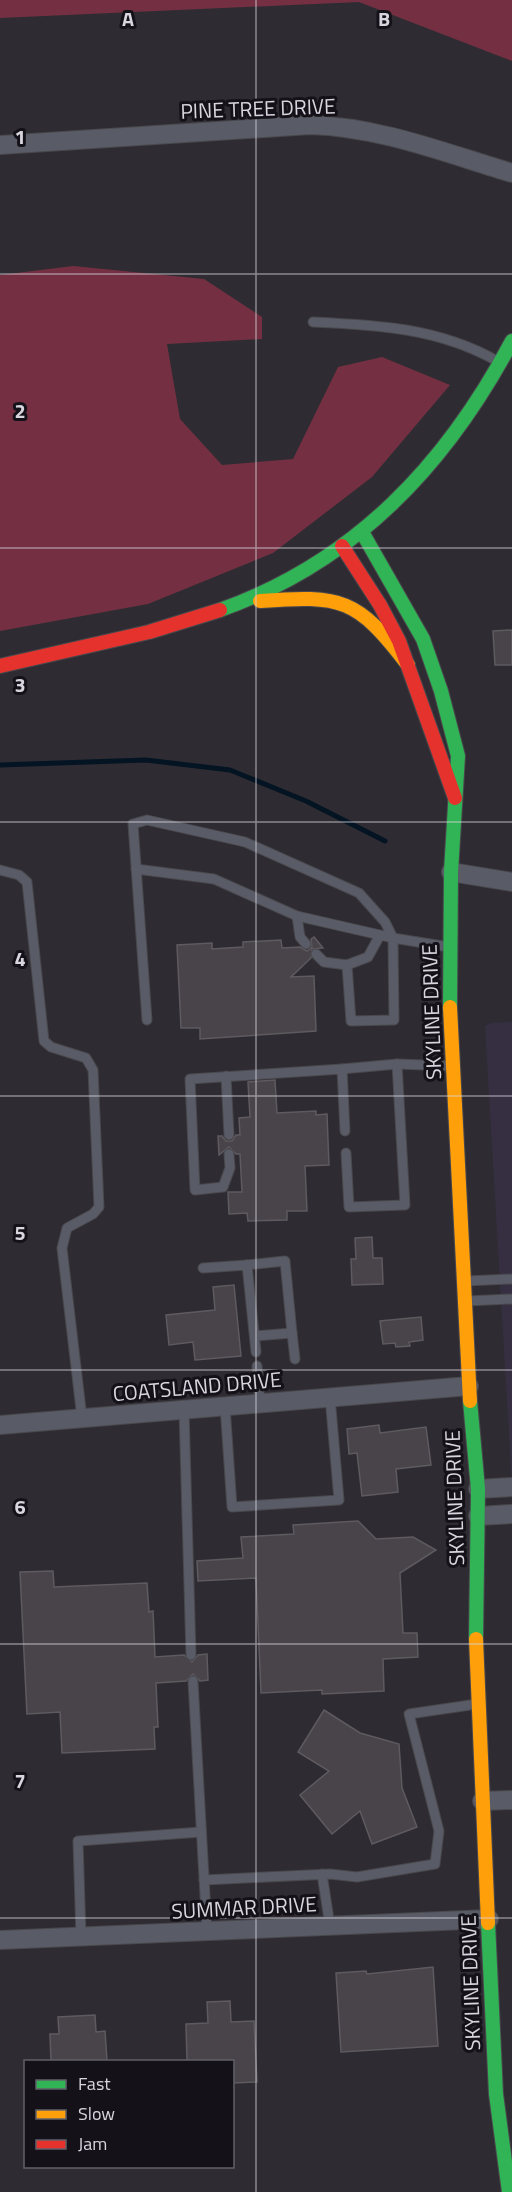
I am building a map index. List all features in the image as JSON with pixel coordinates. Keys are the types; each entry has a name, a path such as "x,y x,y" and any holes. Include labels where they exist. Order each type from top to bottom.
{"street":[{"name":"PINE TREE DRIVE","path":"0,145 310,125 342,126 374,131 512,173"},
{"path":"0,666 132,637 239,603 284,583 362,532 427,470 477,406 512,341"},
{"name":"SKYLINE DRIVE","path":"362,532 423,639 441,691 458,756 449,947 453,1066 466,1281 469,1386 478,1489 476,1640 496,2094 509,2192"},
{"path":"342,546 398,638 437,760 457,801"},
{"path":"239,603 335,598 355,606 380,627 408,665"},
{"path":"451,872 512,882"},
{"name":"COATSLAND DRIVE","path":"0,1425 469,1386"},
{"path":"478,1489 512,1487"},
{"path":"478,1516 512,1514"},
{"path":"482,1801 512,1800"},
{"name":"SUMMAR DRIVE","path":"0,1940 489,1918"}],"lane":[{"path":"313,322 392,326 470,346 501,363"},
{"path":"147,1020 133,825 147,820 245,842 359,893 385,922 393,938 394,1020 351,1021 347,965"},
{"path":"136,869 214,879 297,916 393,938 449,947"},
{"path":"0,870 19,875 27,882 44,1041 51,1047 87,1058 93,1070 99,1207 93,1215 68,1228 62,1248 82,1418"},
{"path":"297,916 300,938 306,944"},
{"path":"316,954 324,962 347,965 368,957 380,935"},
{"path":"229,1154 230,1168 224,1187 195,1190 189,1079 396,1064 453,1066"},
{"path":"346,1153 349,1207 405,1205 396,1064"},
{"path":"342,1069 345,1131"},
{"path":"226,1076 229,1135"},
{"path":"202,1269 285,1261 295,1359"},
{"path":"247,1265 256,1352"},
{"path":"466,1281 512,1279"},
{"path":"466,1301 512,1299"},
{"path":"255,1336 292,1333"},
{"path":"257,1366 260,1403"},
{"path":"225,1406 232,1507 339,1500 330,1397"},
{"path":"184,1410 191,1655"},
{"path":"193,1681 207,1931"},
{"path":"204,1880 322,1874 357,1877 435,1864 439,1831 409,1714 479,1703"},
{"path":"81,1937 78,1841 201,1832"},
{"path":"322,1874 330,1926"}],"shaded area":[{"path":"0,0 512,0 512,61 359,2 0,18"},
{"path":"73,266 204,279 262,317 262,339 167,344 180,419 222,465 293,459 338,367 382,357 450,385 372,477 273,553 148,604 0,631 0,275"},
{"path":"512,1022 512,1485 485,1026 491,1023"}],"building":[{"path":"512,630 512,665 495,665 493,631"},
{"path":"314,937 323,948 312,949 311,958 291,977 314,976 316,1031 200,1039 200,1028 181,1028 177,945 212,943 212,949 243,947 243,942 281,940 282,948 300,947 307,951 312,947 311,939"},
{"path":"275,1080 277,1113 316,1111 316,1115 327,1114 329,1165 305,1166 307,1211 287,1211 287,1220 248,1221 247,1213 229,1214 228,1192 242,1192 240,1154 236,1154 229,1147 219,1155 218,1136 222,1136 226,1141 232,1141 236,1135 240,1135 239,1118 250,1117 248,1082"},
{"path":"372,1237 373,1258 382,1258 383,1284 352,1285 351,1259 356,1259 355,1238"},
{"path":"234,1285 241,1356 195,1360 193,1342 169,1345 166,1315 215,1310 213,1287"},
{"path":"421,1317 423,1340 409,1342 410,1346 396,1347 395,1343 383,1344 380,1321"},
{"path":"379,1425 380,1433 426,1427 431,1465 396,1469 398,1492 362,1496 357,1453 349,1454 347,1429"},
{"path":"358,1521 376,1539 413,1537 436,1550 400,1573 403,1633 417,1633 418,1657 383,1659 384,1691 322,1694 322,1690 261,1693 256,1578 198,1581 197,1561 243,1558 241,1537 294,1534 293,1525"},
{"path":"53,1571 54,1587 147,1583 149,1612 153,1611 155,1657 184,1655 192,1662 198,1655 207,1654 208,1680 200,1681 193,1674 186,1681 156,1683 158,1727 154,1727 155,1749 62,1753 60,1712 27,1714 20,1572"},
{"path":"324,1710 360,1733 399,1744 402,1788 417,1827 372,1844 360,1811 332,1834 300,1795 329,1771 298,1752"},
{"path":"433,1967 438,2046 341,2052 336,1973 366,1971 367,1974"},
{"path":"230,2001 231,2022 254,2021 257,2082 234,2083 234,2060 187,2060 186,2024 208,2023 207,2002"},
{"path":"95,2015 96,2032 105,2031 107,2060 51,2060 50,2034 59,2034 58,2017"}],"waterway":[{"path":"0,765 146,760 230,770 306,801 385,841"}],"traffic: fast":[{"path":"220,610 269,590 313,565 354,536 392,504 458,429 512,341"},
{"path":"362,532 423,639 441,691 458,756 451,872 450,1007"},
{"path":"470,1401 478,1489 476,1639"},
{"path":"488,1923 496,2094 509,2192"}],"traffic: slow":[{"path":"260,601 311,599 346,606 375,626 408,665"},
{"path":"450,1007 470,1401"},
{"path":"476,1639 488,1923"}],"traffic: jam":[{"path":"342,546 380,605 399,641 455,798"},
{"path":"0,666 149,632 220,610"}]}
